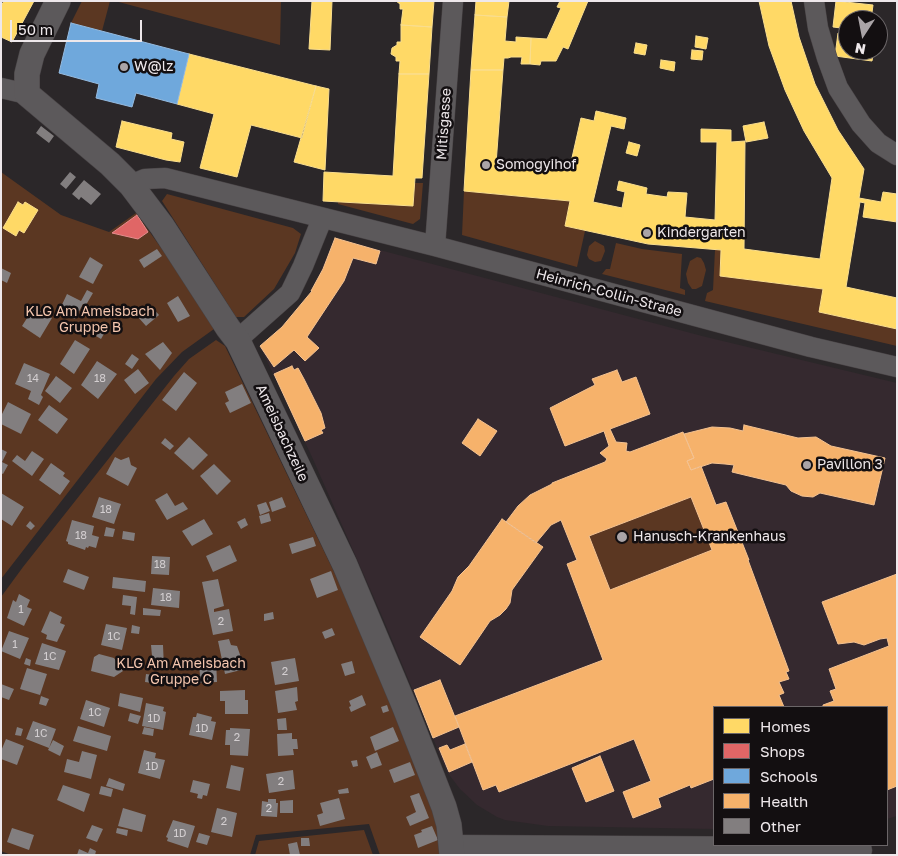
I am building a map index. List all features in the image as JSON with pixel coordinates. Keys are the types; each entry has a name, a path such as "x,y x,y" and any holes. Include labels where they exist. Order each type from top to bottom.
{"street":[{"path":"27,94 27,74 32,54 58,1"},
{"name":"Mitisgasse","path":"435,246 453,1"},
{"path":"814,1 818,28 826,58 838,88 861,124 878,143 897,155"},
{"name":"Ameisbachzeile","path":"1,88 27,94 110,164 131,185 162,226 238,341 345,566 432,774 449,825 452,850"},
{"name":"Heinrich-Collin-Straße","path":"131,185 145,180 164,178 435,246 811,347 897,367"},
{"path":"238,341 290,293 322,218"},
{"path":"452,850 797,847 862,850"}],"shaded area":[{"name":"Hanusch-Krankenhaus","path":"335,238 702,336 897,383 897,816 888,819 888,706 713,706 713,829 548,826 505,820 477,805 460,789 447,772 382,616 312,457 260,346 282,327 312,291"}],"green space":[{"path":"82,1 110,1 102,31 71,23"},
{"path":"115,1 281,1 280,45"},
{"name":"KLG Am Ameisbach Gruppe B","path":"1,172 61,215 109,232 136,213 184,280 214,329 182,352 156,379 1,579"},
{"path":"415,183 423,183 420,219 413,224 338,204 338,202 413,206"},
{"path":"464,191 570,201 565,226 585,231 577,267 462,235"},
{"path":"167,194 293,228 301,234 295,253 274,289 244,317 236,317 162,201"},
{"path":"595,241 604,246 605,251 601,261 595,262 589,259 587,255 589,246"},
{"path":"616,243 642,249 682,254 680,288 685,290 685,295 602,274 606,269 610,269"},
{"path":"715,250 721,250 720,276 823,289 819,312 897,329 897,346 705,301 707,293 713,290"},
{"path":"697,257 701,258 706,270 702,286 692,289 686,274 690,261"},
{"name":"KLG Am Ameisbach Gruppe C","path":"216,340 225,346 336,576 399,723 442,835 441,855 380,855 369,824 256,835 250,855 11,855 1,851 1,597 174,376 189,359"},
{"path":"691,497 712,550 610,590 589,536"},
{"path":"364,830 373,855 255,855 259,841"}],"building: Homes":[{"path":"4,1 34,1 12,42 1,37 1,6"},
{"path":"312,1 332,1 330,50 309,49"},
{"path":"396,1 434,1 432,27 401,25 403,9 400,9 400,4"},
{"path":"476,1 509,1 507,17 475,15"},
{"path":"560,1 588,1 568,49 563,47 556,61 541,61 540,65 530,64 531,38 547,39 561,8 557,7"},
{"name":"Somogyihof","path":"759,1 791,1 799,37 815,84 838,130 864,169 859,198 881,202 883,192 897,194 897,222 863,217 865,203 860,202 846,287 897,298 897,329 819,312 823,289 720,276 721,250 648,244 565,226 570,201 464,191 471,70 503,70 496,164 569,171 581,118 594,121 596,111 626,118 624,129 611,126 593,202 622,208 625,192 617,190 619,181 647,188 646,194 667,197 668,192 687,193 685,217 715,220 717,142 701,142 701,129 731,130 731,142 745,141 744,249 820,259 832,178 804,131 785,90 769,46"},
{"path":"836,1 873,5 872,10 838,10 838,28 833,27"},
{"path":"475,15 507,17 505,41 516,42 516,37 531,38 530,64 521,64 522,57 511,57 504,58 503,70 471,70"},
{"path":"401,25 432,27 429,74 399,74 400,61 396,61 396,57 391,54 392,48 397,45 397,42 401,42"},
{"path":"838,33 838,56 835,56"},
{"path":"696,36 708,38 706,49 695,47"},
{"path":"636,43 647,45 645,55 634,53"},
{"path":"692,50 703,51 702,60 691,59"},
{"path":"189,54 316,86 302,138 251,125 237,177 200,168 214,114 177,104"},
{"path":"661,60 675,62 674,71 660,68"},
{"path":"399,74 429,74 422,178 415,178 413,206 323,201 324,172 393,176"},
{"path":"316,86 329,89 325,170 294,162"},
{"path":"122,121 172,133 171,139 184,142 180,162 116,147"},
{"path":"764,122 768,138 746,142 743,126"},
{"path":"629,142 640,145 637,156 626,153"},
{"path":"18,202 23,205 25,202 38,210 24,233 19,230 16,236 3,228"}],"building: Shops":[{"path":"137,215 148,232 138,239 112,233"}],"building: Schools":[{"path":"71,23 189,54 177,104 136,93 132,107 96,98 99,84 59,73"}],"building: Health":[{"path":"335,238 380,251 376,264 353,258 344,281 307,337 319,348 305,361 294,350 274,367 260,346 282,327 312,291"},
{"path":"292,366 294,370 298,368 304,379 321,413 325,428 321,430 323,433 305,441 274,374"},
{"path":"617,370 622,382 636,377 650,414 610,429 616,442 627,443 626,451 630,452 683,432 694,458 687,461 691,470 701,466 716,505 726,502 789,671 786,672 789,679 779,682 784,693 779,695 784,706 713,706 713,779 691,788 690,785 658,798 661,807 633,818 623,792 651,781 634,739 499,792 496,785 483,790 455,716 603,660 567,564 577,560 561,520 551,525 536,543 506,522 518,506 530,495 552,483 605,462 607,459 600,453 609,446 604,431 565,446 550,408 595,385 592,379","holes":["691,497 712,550 610,590 589,536"]},
{"path":"478,419 497,431 480,456 462,443"},
{"name":"Pavillon 3","path":"744,425 798,438 816,437 831,446 885,458 874,505 820,493 813,497 802,496 791,491 786,485 732,472 734,465 712,463 691,470 687,461 694,458 684,434 712,427 743,431"},
{"path":"502,519 543,547 512,590 510,603 506,609 490,621 460,665 420,637 452,591 458,577 469,566"},
{"path":"897,574 897,786 888,790 888,706 823,706 834,701 830,691 836,689 829,669 889,646 887,638 864,645 854,642 838,644 822,602"},
{"path":"440,680 459,727 433,738 414,690"},
{"path":"465,744 472,762 449,772 439,748 447,745 450,750"},
{"path":"600,756 614,791 586,802 572,768"}],"building: Other":[{"path":"41,126 54,136 49,143 36,133"},
{"path":"70,172 76,177 66,189 60,184"},
{"path":"84,180 101,194 91,205 81,197 79,200 72,194"},
{"path":"157,249 162,256 144,268 139,260"},
{"path":"90,257 103,265 93,284 79,277"},
{"path":"1,268 11,273 7,283 1,280"},
{"path":"87,290 93,293 86,305 83,304 75,319 59,311 67,294 81,301"},
{"path":"178,296 190,316 178,322 167,303"},
{"path":"150,305 159,315 146,326 138,317"},
{"path":"34,307 52,318 40,338 22,326"},
{"path":"103,324 108,327 101,339 96,336"},
{"path":"75,340 90,349 74,374 60,364"},
{"path":"163,342 172,353 160,370 145,354"},
{"path":"132,354 139,359 132,369 125,364"},
{"path":"97,361 117,374 98,399 81,385"},
{"path":"24,363 50,374 39,405 28,399 31,391 15,384"},
{"path":"138,369 149,383 135,394 124,380"},
{"path":"184,372 197,383 176,411 162,400"},
{"path":"56,376 72,388 60,403 45,391"},
{"path":"242,384 251,403 230,413 225,403 229,401 225,392"},
{"path":"8,402 31,414 21,434 1,424 1,416"},
{"path":"49,405 68,419 57,434 38,420"},
{"path":"189,437 208,455 193,470 174,453"},
{"path":"165,438 174,446 170,450 161,443"},
{"path":"1,449 7,452 2,462 8,465 3,474 1,473"},
{"path":"32,451 44,459 32,476 12,461 17,455 25,461"},
{"path":"115,457 121,460 129,457 131,465 137,468 128,486 106,474"},
{"path":"51,463 65,473 63,476 70,481 60,495 39,480"},
{"path":"214,464 231,481 217,495 200,476"},
{"path":"1,493 24,507 12,526 1,519"},
{"path":"167,493 175,506 183,502 188,509 167,520 155,500"},
{"path":"99,497 121,504 114,524 92,517"},
{"path":"282,497 286,507 272,512 269,502"},
{"path":"266,502 270,511 260,515 257,505"},
{"path":"269,513 271,521 261,524 259,516"},
{"path":"245,518 248,525 241,529 237,522"},
{"path":"204,519 213,534 192,546 182,531"},
{"path":"72,520 94,526 92,535 99,537 96,548 89,546 85,550 68,544 66,541"},
{"path":"30,521 35,526 31,530 26,526"},
{"path":"106,527 115,529 113,537 104,536"},
{"path":"123,531 135,533 134,541 122,539"},
{"path":"313,537 316,546 292,554 289,544"},
{"path":"230,545 237,561 213,572 206,556"},
{"path":"152,556 170,557 169,575 151,574"},
{"path":"68,569 89,577 84,590 63,582"},
{"path":"331,571 338,590 317,598 310,579"},
{"path":"113,577 146,581 145,592 112,588"},
{"path":"218,579 224,606 214,609 214,612 229,609 233,631 213,635 202,582"},
{"path":"153,588 180,591 179,608 151,605"},
{"path":"19,594 30,600 27,607 32,609 24,626 7,618 13,600 16,602"},
{"path":"123,595 137,597 135,615 130,614 131,606 122,605"},
{"path":"143,608 161,610 160,616 143,615"},
{"path":"50,611 62,617 60,623 65,625 57,642 46,639 47,635 41,632"},
{"path":"273,612 274,619 264,621 264,614"},
{"path":"106,624 127,628 122,650 101,645"},
{"path":"132,625 140,627 139,634 131,633"},
{"path":"332,628 335,635 325,639 322,632"},
{"path":"9,631 29,638 20,659 1,651"},
{"path":"229,639 231,645 237,646 245,669 225,674 218,641"},
{"path":"42,643 66,651 59,670 35,664"},
{"path":"151,645 163,645 164,668 153,667"},
{"path":"99,654 114,658 123,671 114,677 91,671 94,657"},
{"path":"26,658 31,660 30,666 24,664"},
{"path":"295,658 299,681 275,685 271,662"},
{"path":"216,659 217,682 196,683 196,675 200,675 199,665 202,665 202,660"},
{"path":"352,661 355,673 345,676 341,664"},
{"path":"27,668 47,674 40,695 20,689"},
{"path":"146,674 153,675 152,683 145,682"},
{"path":"1,684 14,689 9,700 1,697"},
{"path":"297,687 298,701 295,702 297,710 278,713 275,691"},
{"path":"245,690 245,700 248,700 248,714 225,714 225,701 220,701 220,691"},
{"path":"120,693 143,698 140,712 118,706"},
{"path":"362,695 366,705 351,712 349,701"},
{"path":"41,696 49,699 46,706 39,704"},
{"path":"86,700 110,708 104,727 80,719"},
{"path":"146,703 164,707 163,711 166,712 163,730 142,726"},
{"path":"387,705 389,711 383,713 381,707"},
{"path":"130,713 141,716 138,724 128,721"},
{"path":"197,713 212,717 211,721 216,722 212,740 189,735 193,717 196,717"},
{"path":"286,718 287,730 278,730 277,719"},
{"path":"33,721 56,729 49,748 26,739"},
{"path":"78,726 111,736 107,751 73,741"},
{"path":"17,727 23,729 21,736 15,735"},
{"path":"144,727 154,729 153,736 142,734"},
{"path":"393,727 399,741 375,751 370,737"},
{"path":"230,728 250,729 248,756 230,755 230,745 225,745 226,730 230,730"},
{"path":"292,733 292,739 297,739 298,749 293,749 294,755 278,756 277,734"},
{"path":"6,739 24,746 17,765 1,759 1,751"},
{"path":"53,740 64,746 60,756 48,750"},
{"path":"144,750 156,753 155,758 165,760 160,779 138,773"},
{"path":"82,751 97,755 91,779 64,772 67,759 79,762"},
{"path":"377,752 382,765 371,769 366,757"},
{"path":"357,760 358,766 353,767 351,761"},
{"path":"410,762 415,775 394,783 389,770"},
{"path":"231,765 244,768 240,791 226,788"},
{"path":"293,770 295,789 269,793 266,774"},
{"path":"109,778 125,784 123,791 106,786"},
{"path":"193,780 210,784 207,796 203,795 202,799 197,798 198,794 190,792"},
{"path":"63,785 90,794 84,812 57,800"},
{"path":"101,786 113,789 111,797 99,794"},
{"path":"348,788 349,793 339,794 338,790"},
{"path":"419,793 429,818 410,826 406,817 416,812 410,796"},
{"path":"339,798 345,819 320,826 317,815 323,813 320,803"},
{"path":"268,799 276,799 276,803 278,803 277,817 261,816 262,801 268,802"},
{"path":"293,800 293,813 280,813 280,801"},
{"path":"123,808 146,815 142,832 118,826"},
{"path":"217,808 237,813 232,837 211,832"},
{"path":"173,820 195,826 188,848 167,841 168,838 166,837"},
{"path":"92,825 103,829 97,842 86,838"},
{"path":"432,826 438,840 418,848 414,835"},
{"path":"12,828 34,835 29,850 7,842"},
{"path":"117,828 128,830 127,836 116,833"},
{"path":"199,833 210,836 207,845 196,842"},
{"path":"301,838 309,838 310,846 301,846"},
{"path":"297,842 300,855 290,855 288,844"},
{"path":"90,848 96,851 95,855 77,855 79,849 88,853"}],"place":[{"name":"W@lz","path":"124,67"},
{"name":"Somogyihof","path":"486,165"},
{"name":"Kindergarten","path":"647,233"},
{"name":"Pavillon 3","path":"807,465"},
{"name":"Hanusch-Krankenhaus","path":"622,537"}]}
